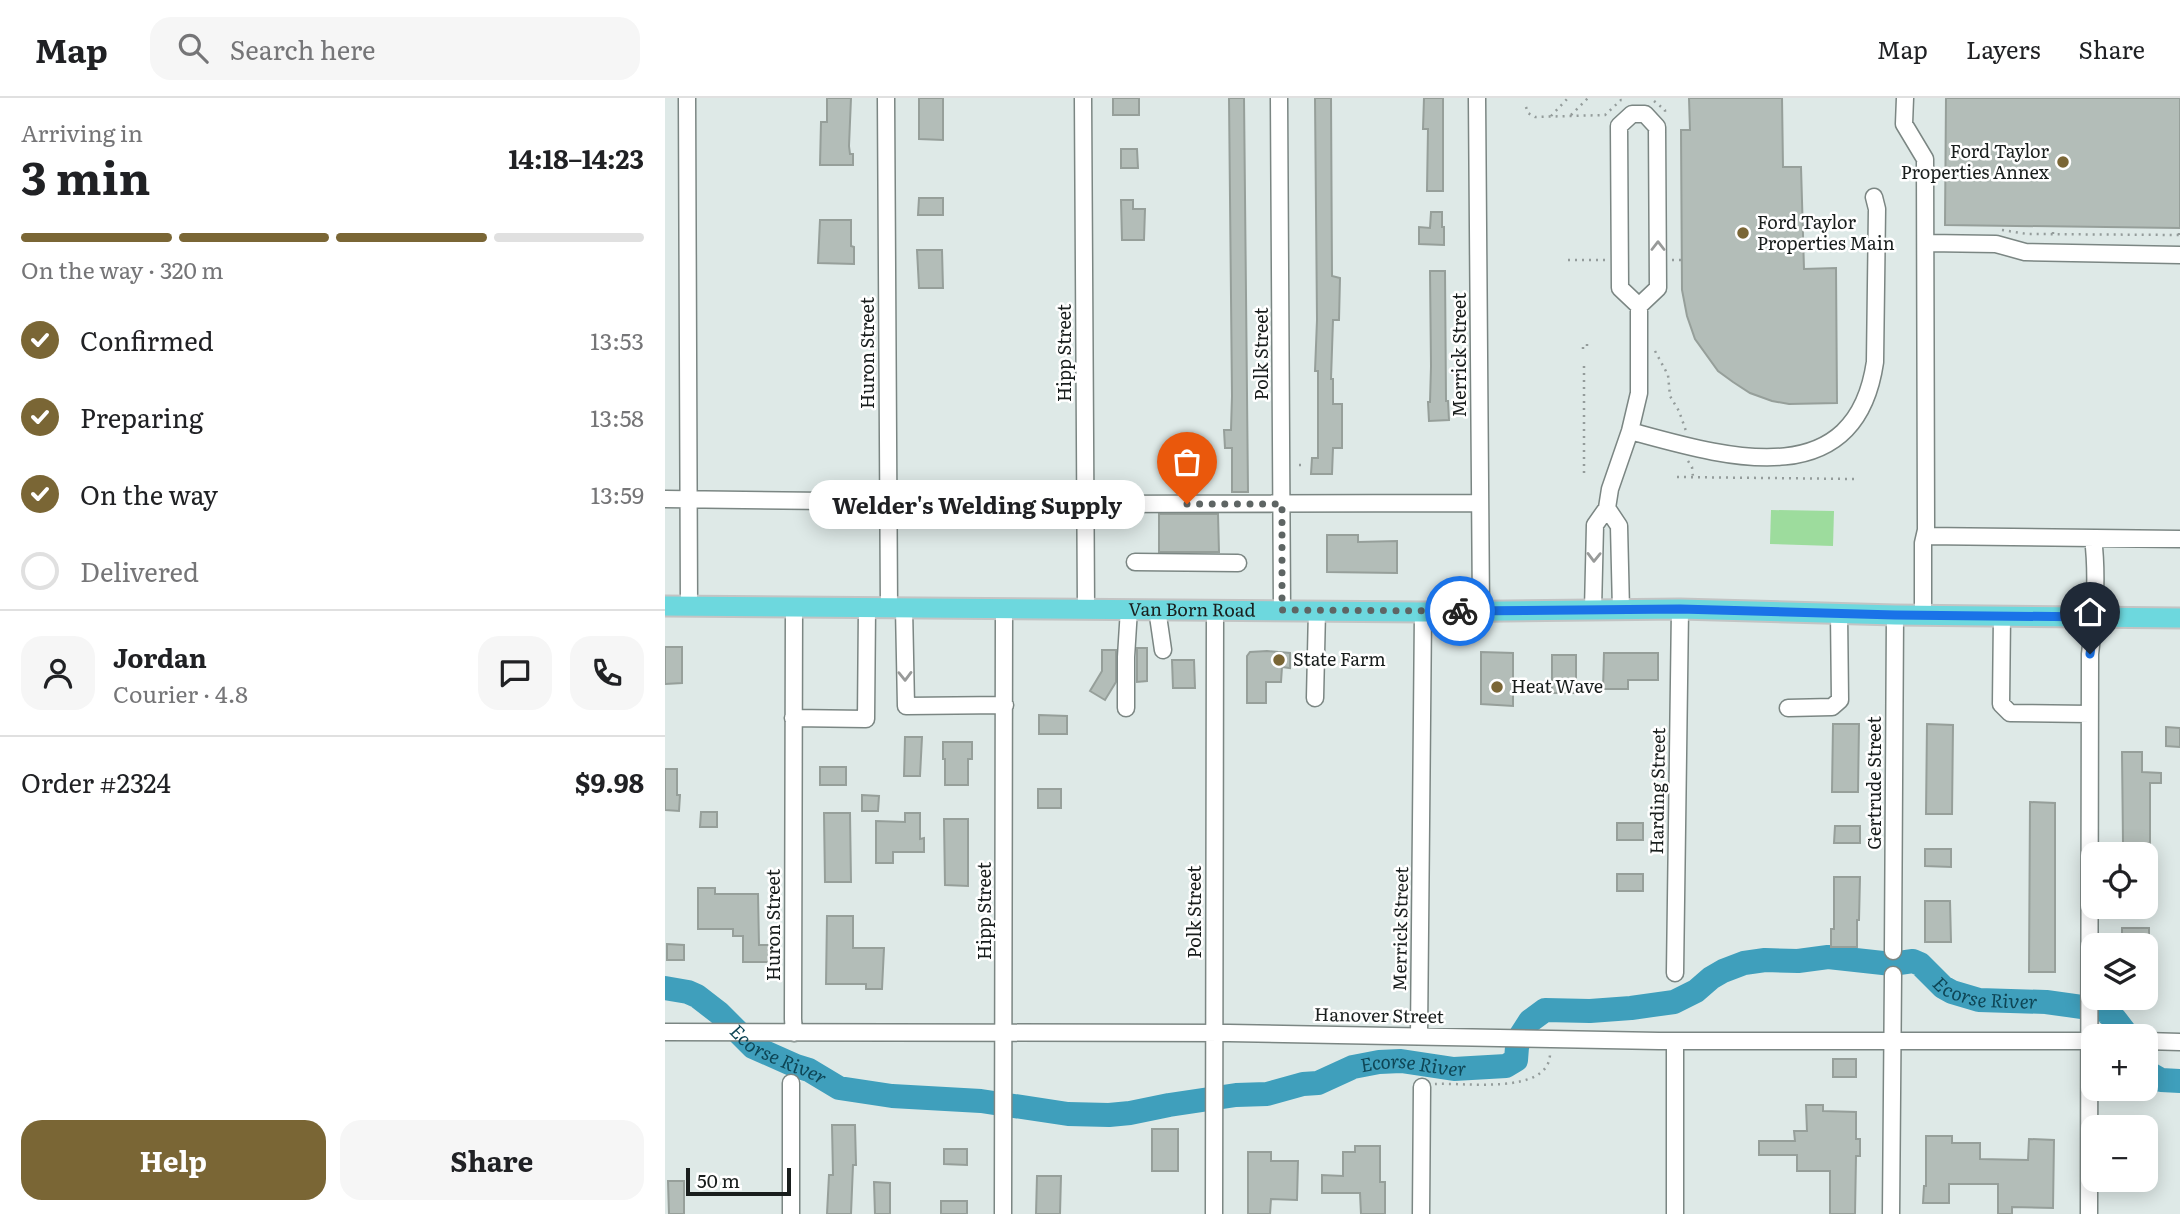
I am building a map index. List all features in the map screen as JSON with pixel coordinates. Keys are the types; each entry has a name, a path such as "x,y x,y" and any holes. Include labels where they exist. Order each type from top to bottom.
{"main road":[{"name":"Van Born Road","path":"665,606 1423,612 1680,609 1895,615 2180,618"}],"street":[{"path":"687,98 688,606"},
{"name":"Huron Street","path":"886,98 888,503 906,706 1005,705"},
{"name":"Hipp Street","path":"1083,98 1086,608"},
{"name":"Polk Street","path":"1279,98 1282,610"},
{"name":"Merrick Street","path":"1477,98 1481,611"},
{"path":"1905,98 1904,124 1925,159 1927,243 1923,615"},
{"path":"1593,610 1595,525 1608,508 1616,466 1630,432 1639,393 1639,306 1658,288 1657,127 1645,114 1632,114 1619,126 1620,288 1639,306"},
{"path":"1630,432 1735,457 1776,458 1799,455 1835,440 1859,414 1873,377 1877,209 1874,197"},
{"path":"1927,243 1996,244 2025,252 2180,255"},
{"path":"665,499 1085,504 1480,503"},
{"path":"1608,508 1619,526 1621,610"},
{"path":"1925,536 2180,539"},
{"path":"2090,1024 2090,654 2095,617 2096,559 2093,538"},
{"path":"1135,562 1238,563"},
{"name":"Huron Street","path":"794,607 795,1033"},
{"path":"793,718 866,719 867,608"},
{"name":"Hipp Street","path":"1003,1214 1004,608"},
{"path":"1126,708 1129,609"},
{"path":"1157,609 1163,650"},
{"name":"Polk Street","path":"1214,1214 1215,609"},
{"name":"Harding Street","path":"1675,973 1680,609"},
{"path":"1315,698 1317,610"},
{"name":"Merrick Street","path":"1419,1036 1423,612"},
{"path":"1788,708 1832,707 1840,700 1839,613"},
{"name":"Gertrude Street","path":"1893,951 1895,615"},
{"path":"2002,616 2001,704 2010,713 2090,714"},
{"path":"1891,1214 1893,975"},
{"name":"Hanover Street","path":"665,1032 1214,1032 1507,1037 1546,1045 1675,1041 2081,1041"},
{"path":"1675,1041 1675,1214"},
{"path":"2158,1041 2180,1042"},
{"path":"791,1083 792,1214"},
{"path":"1421,1214 1422,1088"},
{"path":"2089,1214 2091,1101"}],"path":[{"path":"1551,116 1568,98"},
{"path":"1570,116 1588,98"},
{"path":"2053,227 2053,234"},
{"path":"1993,229 2027,234 2179,235 2179,228"},
{"path":"1583,349 1583,346 1587,346 1587,341"},
{"path":"1584,366 1584,478"},
{"path":"1687,456 1693,477"},
{"path":"1299,465 1306,465"},
{"path":"1677,477 1855,479"},
{"path":"1422,1088 1437,1083 1518,1083 1542,1072 1548,1066 1546,1045"}],"green space":[{"path":"1771,510 1834,511 1833,546 1770,544"}],"building":[{"path":"827,98 851,98 849,146 850,154 853,154 853,165 820,165 821,122 827,122"},
{"path":"919,98 943,98 943,140 919,139"},
{"path":"1113,98 1139,98 1139,115 1113,115"},
{"path":"1229,98 1244,98 1248,492 1232,492 1232,448 1225,448 1224,430 1231,430 1232,396"},
{"path":"1315,98 1331,98 1332,276 1340,278 1339,320 1333,320 1331,379 1333,404 1342,404 1342,448 1333,448 1332,474 1311,474 1312,458 1318,458 1318,371 1315,371"},
{"path":"1424,98 1443,98 1443,191 1427,191 1428,129 1423,129"},
{"name":"Ford Taylor Properties Main","path":"1689,98 1782,98 1783,167 1801,167 1804,269 1836,268 1837,403 1789,404 1750,393 1718,371 1695,339 1682,290 1681,130 1690,130"},
{"name":"Ford Taylor Properties Annex","path":"1946,98 2180,98 2180,228 1945,225"},
{"path":"1121,149 1137,149 1138,168 1121,168"},
{"path":"919,198 943,198 943,215 918,215"},
{"path":"1121,200 1133,200 1133,209 1145,209 1144,240 1122,240"},
{"path":"1431,212 1442,212 1444,245 1419,244 1419,227 1430,228"},
{"path":"820,220 851,220 854,264 818,263"},
{"path":"917,250 942,250 943,288 919,288"},
{"path":"1430,271 1445,271 1446,401 1449,420 1429,421"},
{"path":"1159,514 1218,514 1219,552 1159,552"},
{"path":"1327,535 1358,535 1358,542 1397,541 1397,573 1327,572"},
{"path":"665,647 682,647 682,683 665,684"},
{"path":"1137,648 1147,648 1147,681 1137,682"},
{"path":"1102,650 1116,650 1116,682 1105,700 1090,691 1102,671"},
{"path":"1250,652 1290,653 1290,668 1282,667 1281,682 1266,682 1266,703 1247,703 1247,656"},
{"name":"Heat Wave","path":"1481,652 1513,653 1513,706 1481,704"},
{"path":"1604,653 1658,653 1658,680 1628,680 1628,689 1603,689"},
{"path":"1552,655 1576,655 1576,693 1552,693"},
{"path":"1172,660 1194,660 1195,688 1173,688"},
{"path":"1039,715 1067,716 1067,734 1039,734"},
{"path":"1833,724 1859,724 1858,792 1832,792"},
{"path":"1927,724 1953,725 1952,814 1926,814"},
{"path":"2166,727 2180,728 2180,747 2166,746"},
{"path":"905,737 922,737 920,776 904,776"},
{"path":"943,742 972,742 972,759 968,759 968,785 945,785"},
{"path":"2122,752 2142,752 2142,772 2161,773 2161,783 2150,783 2150,842 2123,842"},
{"path":"820,767 846,767 846,785 820,785"},
{"path":"665,769 677,769 679,811 665,810"},
{"path":"1038,789 1061,789 1061,808 1038,808"},
{"path":"862,795 879,796 878,811 862,811"},
{"path":"2030,802 2055,803 2055,972 2029,972"},
{"path":"701,812 717,812 717,827 700,827"},
{"path":"824,813 850,813 851,882 825,882"},
{"path":"905,813 920,813 920,839 924,838 924,852 893,852 893,863 876,863 876,821 905,822"},
{"path":"944,819 968,819 968,886 945,885"},
{"path":"1617,823 1643,823 1643,840 1617,840"},
{"path":"1835,826 1860,826 1860,843 1834,843"},
{"path":"1925,849 1951,849 1951,867 1925,866"},
{"path":"1617,874 1643,874 1643,891 1617,891"},
{"path":"1834,877 1860,877 1857,947 1831,947 1831,929 1834,929"},
{"path":"698,888 715,888 715,894 758,894 759,945 769,945 769,962 743,962 743,936 733,936 733,929 698,929"},
{"path":"1925,901 1950,901 1951,942 1925,942"},
{"path":"827,916 853,916 853,948 884,948 882,989 866,989 866,984 826,984"},
{"path":"2122,928 2149,928 2149,933 2122,933"},
{"path":"667,944 684,945 684,960 667,960"},
{"path":"1833,1059 1856,1059 1856,1077 1833,1077"},
{"path":"1806,1105 1823,1105 1823,1111 1856,1112 1856,1139 1860,1139 1860,1156 1856,1156 1855,1214 1830,1214 1830,1171 1797,1171 1797,1155 1759,1155 1759,1141 1795,1141 1794,1131 1807,1131"},
{"path":"832,1125 855,1125 856,1165 853,1165 851,1214 827,1214 829,1175 833,1175"},
{"path":"1152,1129 1178,1129 1178,1171 1152,1171"},
{"path":"1926,1136 1952,1136 1952,1143 1980,1143 1980,1159 2028,1160 2029,1139 2054,1140 2053,1208 2012,1207 2012,1214 1998,1214 1998,1184 1949,1184 1949,1203 1923,1203 1926,1186"},
{"path":"1355,1146 1380,1146 1380,1182 1385,1182 1385,1214 1361,1214 1360,1193 1322,1193 1322,1175 1343,1176 1343,1152 1355,1152"},
{"path":"944,1149 967,1149 967,1165 944,1164"},
{"path":"1248,1152 1271,1152 1271,1161 1298,1161 1297,1200 1271,1199 1270,1214 1248,1214"},
{"path":"1037,1176 1061,1176 1060,1214 1036,1214"},
{"path":"668,1181 684,1181 684,1214 669,1214"},
{"path":"874,1182 890,1183 890,1214 875,1214"},
{"path":"941,1201 967,1201 967,1214 941,1214"}],"waterway":[{"name":"Ecorse River","path":"665,988 697,996 719,1013 753,1047 809,1070 839,1088 892,1096 981,1101 1068,1114 1130,1113 1236,1095 1267,1094 1303,1084 1318,1083 1353,1067 1379,1062 1401,1061 1454,1069 1506,1066 1516,1060 1521,1035 1530,1021 1545,1010 1590,1011 1674,1002 1696,991 1723,971 1744,963 1765,960 1798,961 1828,957 1892,964 1913,961 1952,992 1979,1000 2046,1002 2103,1010 2119,1024"},
{"name":"Ecorse River","path":"2158,1078 2180,1081"}],"way so far":[{"path":"1187,504 1282,504 1282,610 1460,611"}],"place":[{"name":"Ford Taylor Properties Annex","path":"2063,162"},
{"name":"Ford Taylor Properties Main","path":"1743,233"},
{"name":"Welder's Welding Supply","path":"1187,504"},
{"name":"State Farm","path":"1279,660"},
{"name":"Heat Wave","path":"1497,687"}],"route":[{"path":"1460,611 1680,609 2095,617 2090,654"}]}
